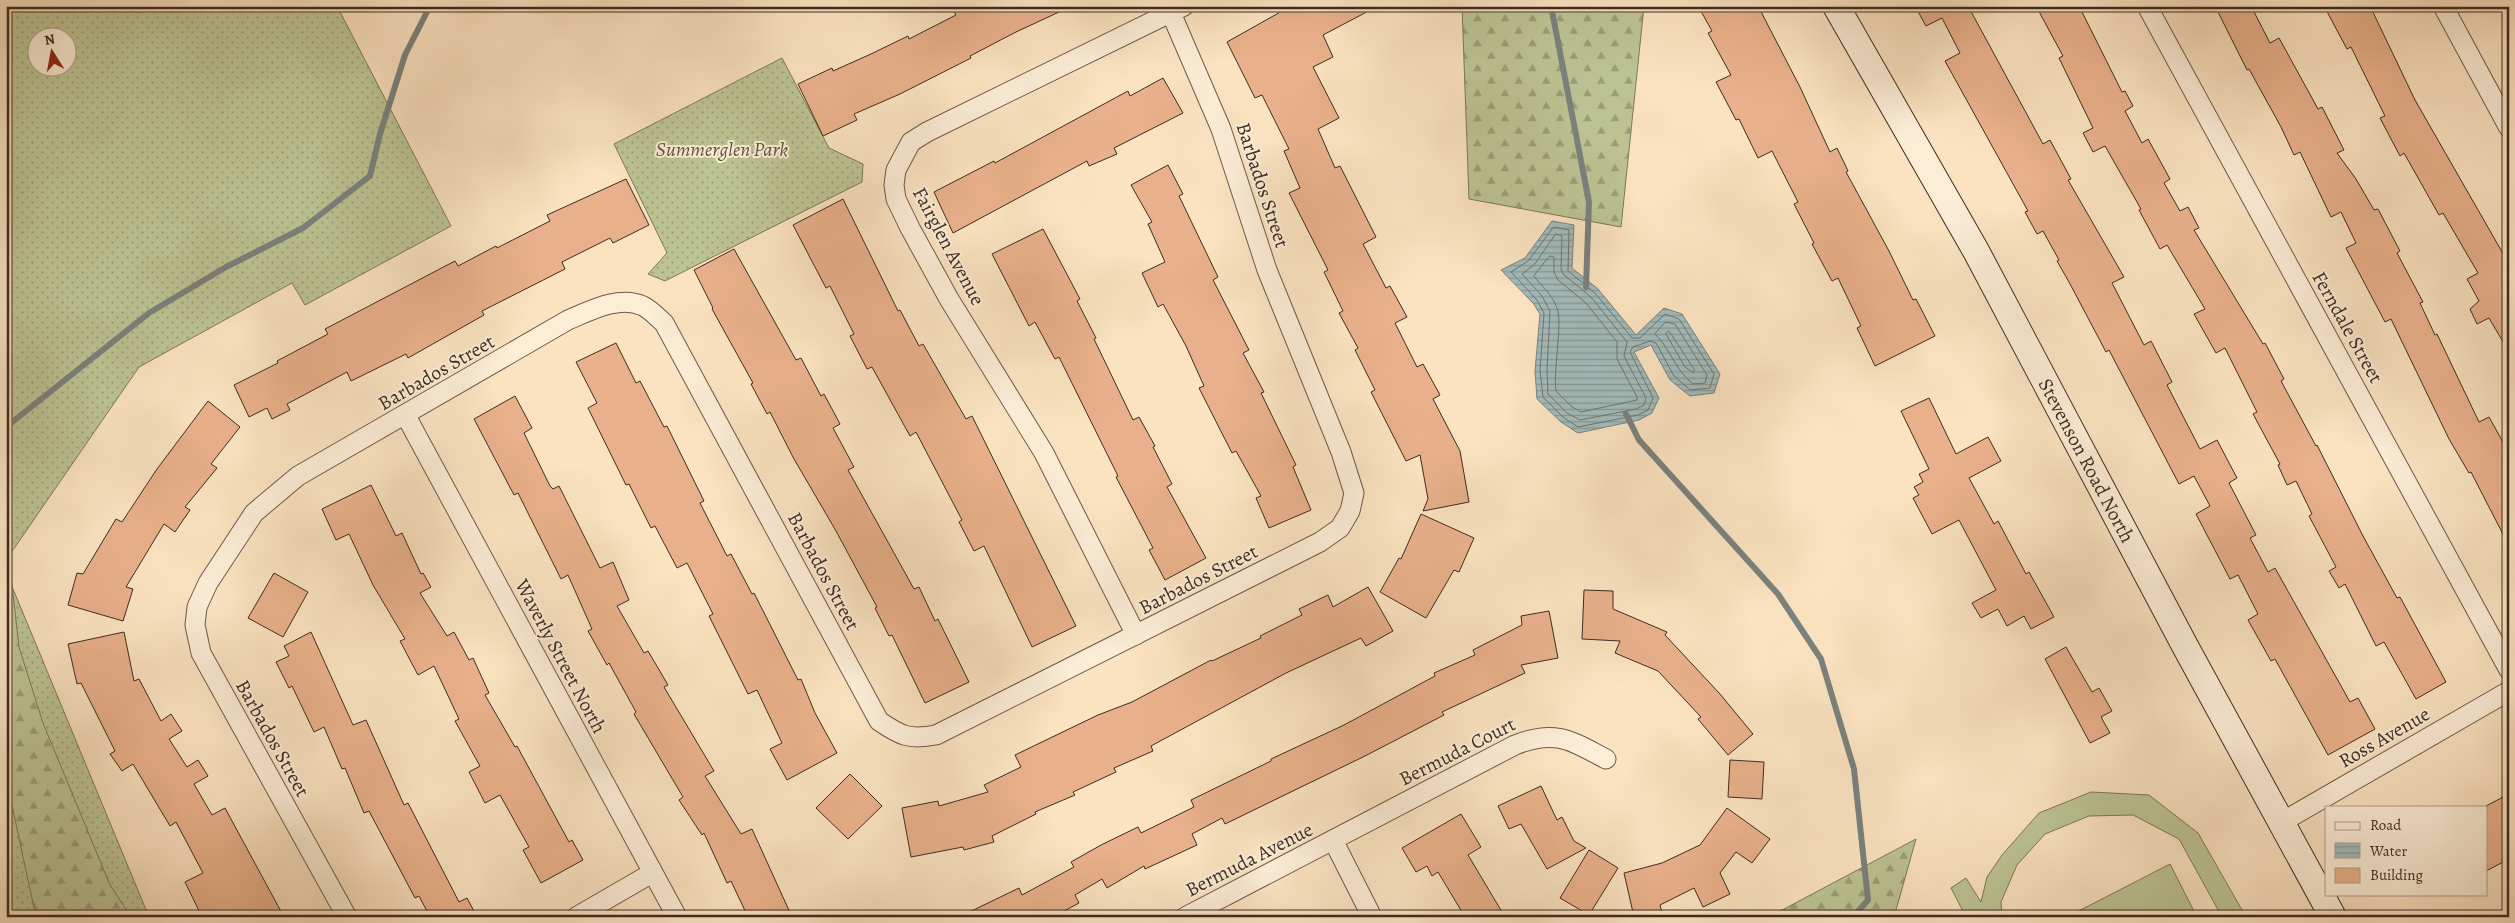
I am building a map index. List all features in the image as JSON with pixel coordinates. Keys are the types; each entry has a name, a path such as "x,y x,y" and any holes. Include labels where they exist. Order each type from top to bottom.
{"street":[{"name":"Stevenson Road North","path":"1836,6 1976,251 2180,637 2333,917"},
{"name":"Ferndale Street","path":"2147,6 2509,670"},
{"path":"2444,6 2509,128"},
{"name":"Fairglen Avenue","path":"1136,635 1044,453 950,300 910,228 896,199 894,185 896,170 911,142 927,132 1177,10"},
{"name":"Barbados Street","path":"347,917 201,653 195,625 197,607 208,583 254,513 298,476 406,416 568,320 599,307 612,304 643,305 664,323 879,721 900,735 918,738 936,735 1320,542 1340,528 1350,511 1354,493 1341,452 1267,270 1222,128 1177,10"},
{"name":"Waverly Street North","path":"406,416 677,917"},
{"name":"Ross Avenue","path":"2282,822 2509,692"},
{"name":"Bermuda Court","path":"1333,840 1514,745 1531,738 1549,736 1567,740 1606,760"},
{"path":"1333,840 1372,917"},
{"name":"Bermuda Avenue","path":"1185,917 1333,840"},
{"path":"576,917 652,872"}],"green space":[{"path":"6,6 337,6 451,226 305,305 292,283 139,367 6,560"},
{"path":"1462,6 1644,6 1621,227 1469,199"},
{"name":"Summerglen Park","path":"782,58 829,148 863,164 862,182 665,281 648,274 667,253 614,144"},
{"path":"6,561 11,576 19,647 43,723 110,885 131,917 36,917 10,796 6,742"},
{"path":"6,572 149,917 6,917"},
{"path":"2091,792 2149,795 2198,833 2246,917 2222,917 2179,839 2133,815 2089,816 2045,834 2017,865 2001,902 2002,917 1966,917 1951,888 1966,878 1981,902 1987,877 2002,855 2039,813"},
{"path":"1916,839 1894,917 1769,917"},
{"path":"2170,864 2197,917 2067,917"}],"water":[{"path":"1552,221 1574,225 1572,268 1598,289 1636,335 1664,308 1682,314 1720,374 1714,393 1690,396 1670,380 1651,345 1634,352 1659,398 1652,413 1639,420 1578,433 1561,422 1537,399 1535,371 1540,314 1533,303 1501,270 1525,258"}],"building":[{"path":"951,6 1072,6 1016,32 970,56 971,58 900,94 854,114 857,120 823,136 798,84 832,68 833,71 908,36 909,39 956,15"},
{"path":"1291,6 1378,6 1323,35 1333,57 1313,67 1339,118 1318,129 1335,168 1340,166 1376,237 1363,244 1386,288 1390,286 1407,317 1395,323 1417,367 1423,364 1440,395 1433,399 1460,451 1469,502 1423,511 1428,499 1420,455 1406,461 1371,392 1375,390 1355,350 1358,348 1339,313 1343,311 1324,272 1328,270 1289,193 1300,188 1284,151 1289,149 1262,95 1255,98 1227,42"},
{"path":"1698,6 1758,6 1800,87 1830,152 1837,148 1848,171 1846,172 1913,300 1916,299 1935,336 1875,366 1857,328 1861,326 1838,278 1832,281 1812,244 1814,243 1794,204 1798,202 1772,151 1758,158 1739,119 1736,120 1716,82 1731,75 1708,33 1712,31"},
{"path":"1915,6 1968,6 2043,144 2050,140 2071,179 2068,180 2124,277 2112,283 2144,345 2151,341 2172,382 2167,385 2200,449 2217,440 2237,478 2229,483 2256,535 2250,538 2268,572 2275,568 2350,702 2358,698 2375,729 2328,755 2275,659 2271,661 2248,620 2258,614 2238,575 2230,579 2196,514 2210,506 2194,476 2179,484 2109,350 2106,352 2043,231 2037,234 2025,212 2028,211 1945,61 1960,53 1942,18 1926,26"},
{"path":"2036,6 2079,6 2122,92 2125,91 2133,106 2125,111 2142,143 2148,139 2170,179 2164,183 2180,211 2188,207 2199,228 2194,230 2263,344 2265,343 2284,379 2281,381 2317,445 2363,536 2397,598 2400,597 2446,682 2416,699 2384,642 2376,646 2345,584 2339,588 2329,571 2336,567 2309,516 2312,514 2296,481 2287,485 2278,465 2280,464 2253,414 2257,412 2225,348 2216,353 2194,314 2205,309 2167,245 2160,249 2139,210 2141,209 2105,146 2093,152 2083,133 2093,128 2059,58 2063,56"},
{"path":"2215,6 2251,6 2270,43 2279,38 2318,109 2322,107 2344,150 2337,153 2356,179 2374,210 2378,209 2400,251 2397,253 2423,302 2420,303 2435,335 2437,334 2479,422 2489,417 2509,453 2509,546 2471,472 2469,473 2449,439 2391,319 2385,322 2346,248 2356,243 2341,212 2331,217 2300,152 2294,155 2249,69 2247,70"},
{"path":"2324,6 2370,6 2415,100 2509,264 2509,352 2489,318 2477,324 2470,309 2479,301 2467,279 2478,273 2443,213 2439,215 2404,153 2400,156 2380,118 2385,116 2351,47 2347,49"},
{"path":"1163,78 1183,113 1114,148 1117,154 1089,166 1087,161 953,233 934,192 994,161 995,163 1128,91 1130,96"},
{"path":"1168,165 1183,194 1179,196 1218,277 1213,280 1249,350 1243,353 1264,392 1261,393 1296,465 1293,467 1311,510 1269,528 1256,498 1261,496 1236,451 1232,453 1199,388 1204,386 1186,346 1163,304 1158,307 1142,273 1165,262 1148,224 1152,222 1131,185"},
{"path":"626,179 649,225 613,243 610,238 562,262 565,269 482,311 484,315 408,358 406,354 351,381 347,372 287,404 290,410 272,419 267,408 249,417 234,385 278,363 277,361 328,334 325,329 455,261 458,266 496,246 497,248 550,221 547,215"},
{"path":"843,199 898,311 900,310 919,346 923,344 966,419 972,416 1076,626 1032,647 984,546 974,551 959,522 962,520 916,432 910,436 872,367 867,369 850,336 854,334 830,286 826,288 793,225"},
{"path":"1043,229 1080,299 1077,301 1133,420 1139,417 1155,446 1153,447 1172,484 1167,487 1206,558 1165,580 1149,550 1153,548 1116,477 1118,476 1059,357 1055,359 1035,322 1029,326 992,254"},
{"path":"734,249 796,360 801,358 821,396 824,394 840,424 833,428 854,467 848,470 914,589 919,587 935,621 938,619 969,682 925,703 892,635 889,636 875,608 877,607 836,531 794,459 770,412 767,414 751,384 753,383 712,309 694,270"},
{"path":"616,343 636,383 640,381 664,427 667,426 704,501 700,503 727,556 731,554 752,594 754,593 798,680 801,679 815,713 837,753 787,780 770,749 782,743 757,690 748,694 709,616 713,614 687,563 677,568 655,526 651,528 629,484 626,485 588,408 597,403 576,362"},
{"path":"515,396 532,428 524,433 550,486 553,489 559,486 600,568 613,562 629,600 617,606 644,653 648,651 668,685 664,687 714,771 705,776 741,834 752,829 792,917 748,917 731,881 727,883 704,833 702,835 679,800 683,797 634,714 636,712 609,663 607,665 588,631 592,629 568,575 561,579 518,493 514,495 474,419"},
{"path":"1929,398 1956,454 1988,437 2001,461 1969,478 1994,524 1998,521 2026,574 2029,572 2054,617 2031,629 2024,616 2007,626 1998,609 1981,618 1972,603 1996,590 1959,520 1932,534 1913,498 1919,495 1914,487 1923,482 1919,474 1929,469 1901,411"},
{"path":"208,401 240,427 211,464 217,468 185,507 190,510 175,532 164,524 126,587 133,589 123,621 68,605 77,573 83,574 116,519 122,522 157,469"},
{"path":"371,485 396,536 402,533 421,574 423,573 431,587 420,593 447,636 454,632 469,660 473,658 489,693 485,695 515,747 517,746 569,842 572,840 583,860 541,883 523,850 529,847 500,795 485,803 469,772 480,766 455,721 459,719 434,666 418,675 400,641 405,639 373,585 349,534 336,540 322,509"},
{"path":"1421,514 1474,538 1459,572 1454,570 1426,618 1380,592 1399,558 1401,559"},
{"path":"274,573 308,592 283,637 248,618"},
{"path":"1368,587 1393,631 1366,646 1361,638 1286,673 1151,746 1153,751 1114,768 1116,772 1073,792 1075,795 1035,812 1036,814 992,836 994,842 964,850 963,847 911,857 902,808 938,801 939,806 988,792 984,785 1021,767 1015,755 1098,715 1132,702 1211,660 1261,638 1260,636 1302,615 1299,609 1328,595 1333,607"},
{"path":"1584,590 1613,591 1613,609 1667,632 1665,635 1720,694 1753,734 1728,755 1698,719 1701,717 1658,671 1615,653 1620,641 1582,639"},
{"path":"1549,611 1558,658 1521,665 1525,673 1442,712 1444,715 1365,756 1225,824 1222,818 1192,834 1197,845 1145,869 1144,866 1107,888 1102,879 1075,895 1079,903 1053,917 959,917 1019,888 1022,895 1074,867 1071,862 1101,845 1138,827 1141,833 1194,807 1191,800 1271,761 1271,759 1344,725 1435,676 1434,673 1475,655 1473,650 1522,625 1521,616"},
{"path":"124,632 134,681 139,679 161,721 171,714 182,731 169,739 187,767 198,760 208,776 194,784 212,815 225,808 284,917 202,917 185,882 203,873 176,822 170,826 133,764 122,771 110,754 115,751 81,683 77,684 68,644"},
{"path":"311,632 353,725 366,720 404,805 408,803 459,902 467,898 477,917 430,917 419,896 415,898 369,811 364,813 345,768 342,769 324,727 314,732 292,686 289,688 276,662 289,656 284,646"},
{"path":"2066,647 2092,692 2099,688 2112,711 2101,717 2110,733 2090,743 2045,659"},
{"path":"1730,760 1764,762 1762,799 1728,797"},
{"path":"850,774 882,806 848,839 816,808"},
{"path":"1541,786 1557,820 1562,817 1574,841 1586,848 1547,869 1521,824 1509,829 1498,806"},
{"path":"2509,794 2509,859 2488,870 2488,806 2486,806"},
{"path":"1727,808 1770,839 1752,863 1736,852 1720,873 1730,894 1703,907 1694,888 1660,905 1663,917 1634,917 1624,873 1662,863 1700,845"},
{"path":"1461,814 1481,847 1468,855 1505,917 1465,917 1438,872 1432,876 1427,866 1416,872 1402,848"},
{"path":"1589,850 1618,868 1589,915 1560,898"}],"waterway":[{"path":"6,427 149,313 226,267 303,228 370,176 380,134 405,55 430,6"},
{"path":"1551,6 1589,202 1586,287"},
{"path":"1626,414 1639,440 1778,594 1821,659 1854,769 1868,900 1853,917"}]}
